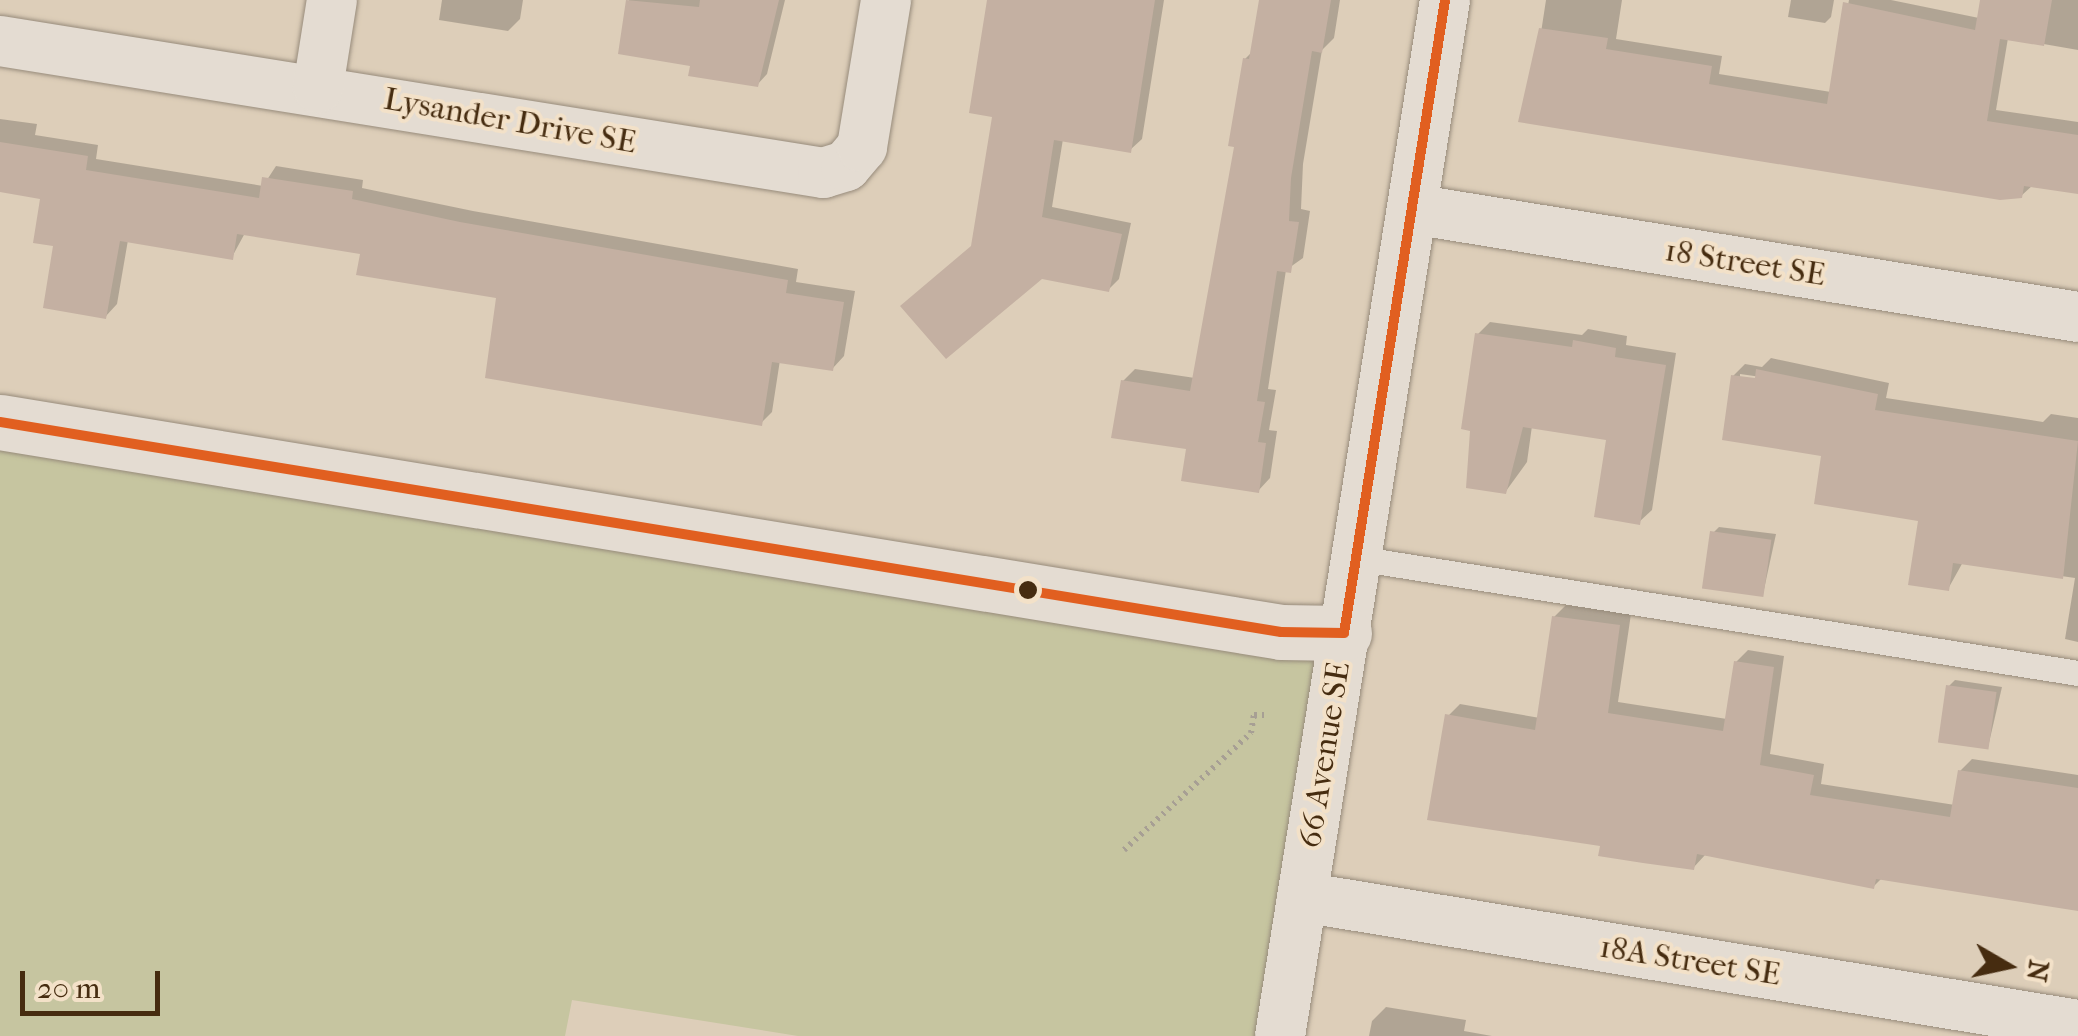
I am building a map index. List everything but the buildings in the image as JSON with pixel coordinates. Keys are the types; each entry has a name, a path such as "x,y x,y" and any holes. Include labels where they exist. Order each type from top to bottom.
{"street":[{"path":"318,88 332,0"},
{"name":"Lysander Drive SE","path":"0,41 318,88 823,173 846,166 862,147 886,0"},
{"name":"66 Avenue SE","path":"1280,1036 1446,0"},
{"name":"18 Street SE","path":"1412,210 2078,317"},
{"path":"0,422 1281,632 1344,633"},
{"name":"18A Street SE","path":"1302,897 2078,1025"}],"lane":[{"path":"1356,558 2078,673"}],"path":[{"path":"1124,850 1251,733 1254,716 1266,716"}],"green space":[{"path":"0,422 1344,633 1280,1036 798,1036 572,1000 565,1036 0,1036"}],"transit line":[{"path":"1344,633 1445,0"},
{"path":"0,422 1281,632 1344,633"}]}
